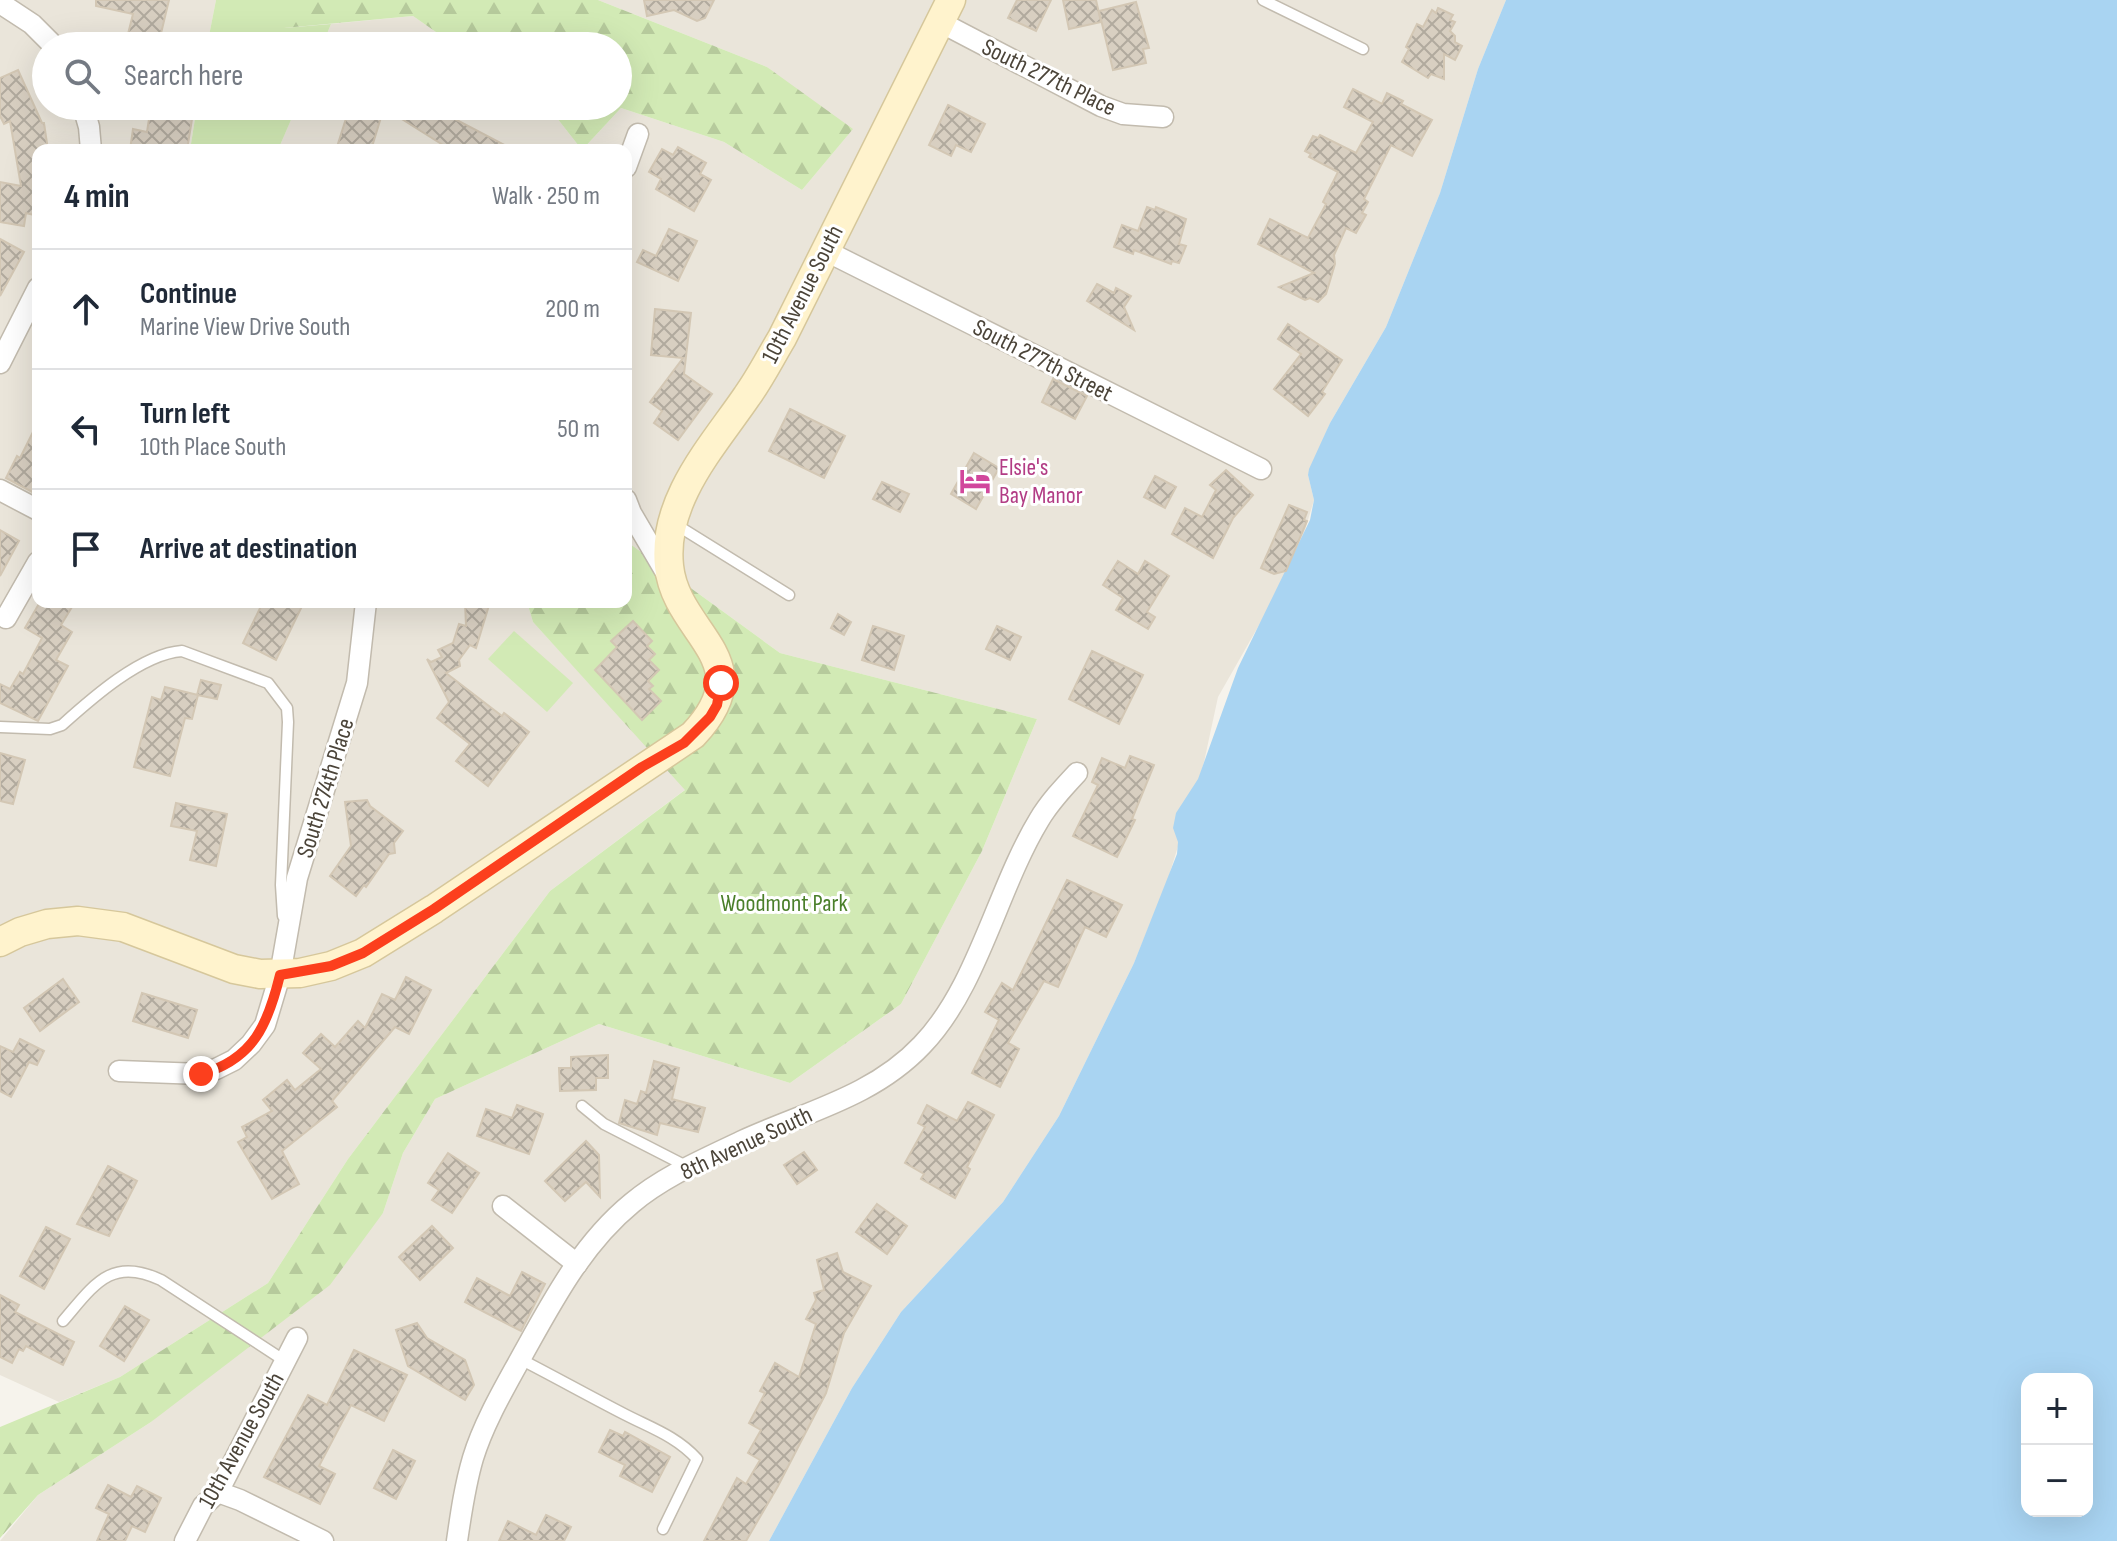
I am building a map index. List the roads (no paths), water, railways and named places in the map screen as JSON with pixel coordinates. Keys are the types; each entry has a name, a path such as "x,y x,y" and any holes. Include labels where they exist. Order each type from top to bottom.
{"main road":[{"name":"10th Avenue South","path":"674,586 669,567 672,522 692,476 755,384 782,338 945,11"},
{"path":"0,942 47,924 78,921 105,924 143,933 234,969 280,975 331,966 363,953 434,909 693,735 717,705 720,673 711,648 674,586"}],"street":[{"path":"0,3 40,32"},
{"name":"South 277th Place","path":"945,11 1101,106 1123,114 1163,117"},
{"path":"86,120 90,144"},
{"path":"632,150 638,134"},
{"name":"South 277th Street","path":"824,250 1261,469"},
{"path":"0,363 32,300"},
{"path":"0,490 32,507"},
{"path":"632,515 674,586"},
{"path":"6,618 32,572"},
{"name":"South 274th Place","path":"119,1071 201,1074 234,1060 265,1025 280,975 297,878 357,683 365,608"},
{"name":"8th Avenue South","path":"457,1541 474,1456 520,1359 577,1264 604,1230 634,1201 688,1167 869,1088 924,1044 961,988 1038,821 1077,773"},
{"path":"503,1206 577,1264"},
{"name":"10th Avenue South","path":"185,1541 203,1506 218,1492 297,1338"},
{"path":"218,1492 323,1541"}],"lane":[{"path":"1263,0 1363,49"},
{"path":"672,522 789,595"},
{"path":"0,727 50,729 62,725 125,675 142,664 176,651 268,683 287,708 288,722 281,885 285,946"},
{"path":"582,1106 604,1124 688,1167"},
{"path":"63,1321 104,1278 132,1269 161,1280 285,1361"},
{"path":"520,1359 657,1428 683,1443 697,1459 663,1529"}],"water":[{"path":"1506,0 2117,0 2117,1541 769,1541 852,1388 901,1312 1003,1202 1059,1116 1134,963 1177,854 1178,842 1173,828 1176,813 1198,779 1238,668 1310,520 1314,500 1309,469 1330,423 1386,327 1440,193 1478,69"}],"place":[{"name":"Elsie's Bay Manor","path":"975,481"}],"park label":[{"name":"Woodmont Park","path":"784,903"}]}
